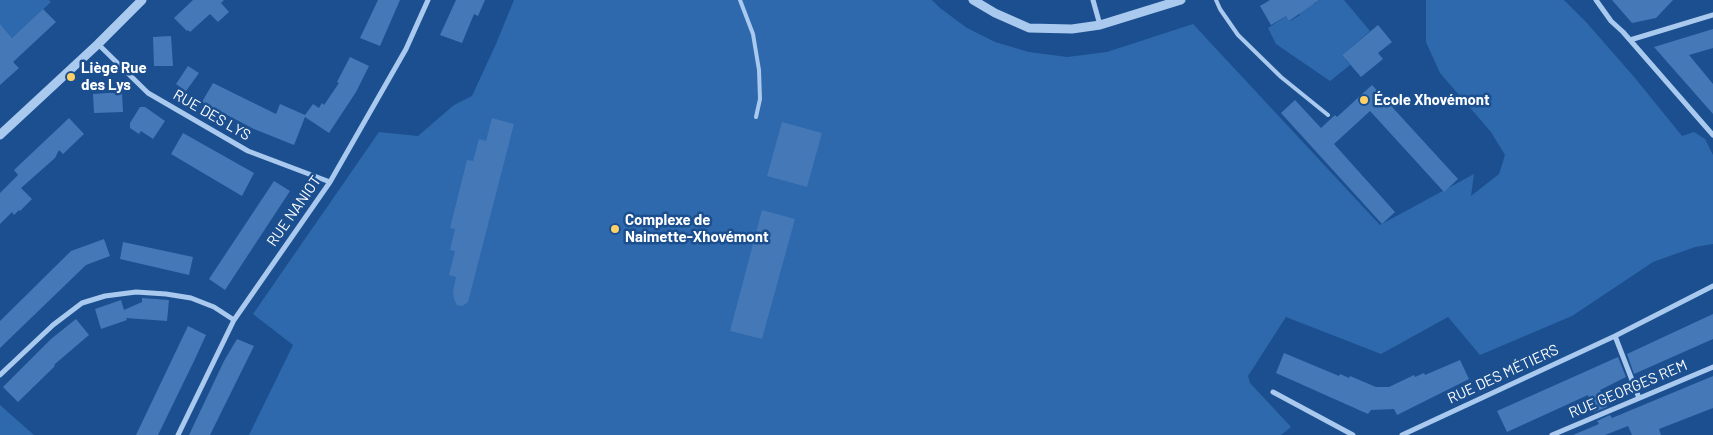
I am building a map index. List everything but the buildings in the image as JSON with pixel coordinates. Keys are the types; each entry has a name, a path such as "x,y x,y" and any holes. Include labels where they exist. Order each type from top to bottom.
{"street":[{"path":"0,135 98,44 142,0"},
{"name":"RUE NANIOT","path":"178,435 234,320 330,182 406,49 428,0"},
{"path":"974,0 995,13 1029,28 1072,29 1100,25 1182,0"},
{"path":"1094,0 1100,25"},
{"path":"1596,0 1611,21 1713,135"},
{"path":"1630,40 1713,16"},
{"name":"RUE DES LYS","path":"98,44 148,93 248,151 330,182"},
{"name":"RUE DES MÉTIERS","path":"1402,435 1615,336 1713,286"},
{"path":"0,376 53,325 82,303 105,296 136,292 191,298 214,307 234,320"},
{"path":"1615,336 1639,398"},
{"name":"RUE GEORGES REM","path":"1552,435 1713,367"},
{"path":"1273,392 1345,434 1353,435"}],"lane":[{"path":"740,0 753,34 759,70 760,99 756,117"},
{"path":"1216,0 1238,35 1281,77 1328,116"}],"shaded area":[{"path":"0,0 49,0 51,2 12,38 2,27 0,28"},
{"path":"514,0 932,0 967,28 995,42 1029,52 1067,57 1107,52 1193,24 1380,225 1474,174 1471,196 1499,174 1505,155 1491,132 1440,73 1426,42 1426,0 1564,0 1635,78 1682,136 1694,132 1705,139 1713,155 1713,244 1695,247 1653,262 1572,316 1480,355 1448,317 1381,354 1286,317 1248,376 1250,383 1291,427 1281,435 249,435 293,345 253,314 379,132 418,136 454,105 472,96"},
{"path":"1319,0 1344,0 1370,31 1342,55 1350,65 1330,81 1276,44 1268,28 1286,16 1290,21 1300,15 1298,10 1312,1 1314,4"},
{"path":"0,405 34,435 0,435"}],"place":[{"name":"Liège Rue des Lys","path":"71,77"},
{"name":"École Xhovémont","path":"1364,100"},
{"name":"Complexe de Naimette-Xhovémont","path":"615,229"}]}
